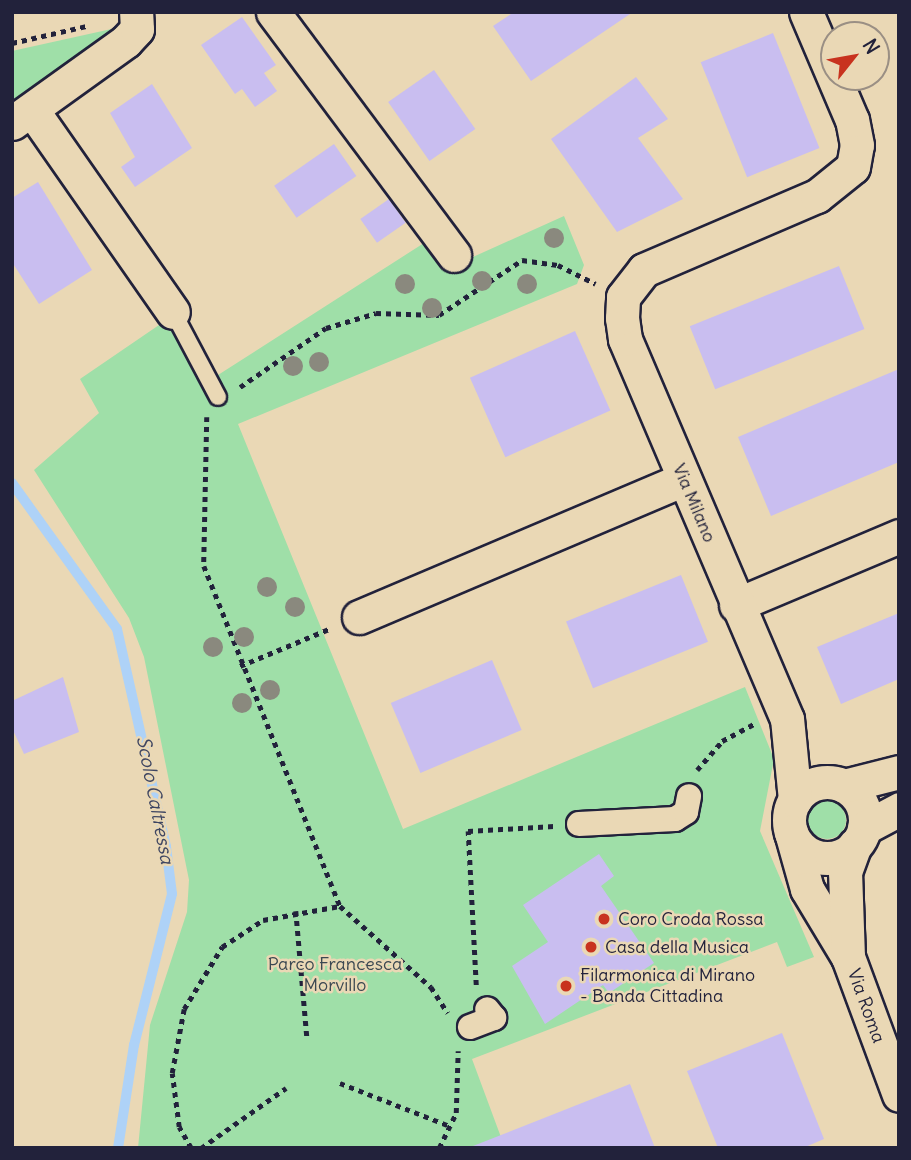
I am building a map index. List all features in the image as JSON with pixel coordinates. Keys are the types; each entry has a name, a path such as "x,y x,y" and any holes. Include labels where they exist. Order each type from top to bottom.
{"street":[{"path":"273,12 454,255"},
{"path":"618,286 644,270 839,184 853,167 852,120 806,12"},
{"path":"137,13 137,29 126,41 22,116 173,312"},
{"name":"Via Milano","path":"618,286 624,297 625,339 736,605 776,720 795,800"},
{"path":"359,617 684,479"},
{"path":"736,605 899,536"},
{"name":"Via Milano","path":"776,720 841,785"},
{"path":"899,772 841,785 811,786 795,800 791,832 814,856 838,857 860,836 899,809"},
{"path":"841,785 862,806 860,836"},
{"path":"579,824 676,819 686,812 689,796"},
{"name":"Via Roma","path":"791,832 816,910 848,957 899,1095"},
{"name":"Via Roma","path":"848,957 845,872 860,836"},
{"path":"460,1032 494,1018 487,1009"}],"lane":[{"path":"173,312 218,397"}],"path":[{"path":"12,43 137,13"},
{"path":"439,1148 450,1126 460,1080 460,1032 431,987 340,906 295,785 240,666 204,566 205,428 218,397 285,360 326,328 376,313 439,315 522,260 558,265 618,286"},
{"path":"240,666 359,617"},
{"path":"689,796 702,758 776,720"},
{"path":"487,1009 477,1002 468,831 579,824"},
{"path":"191,1148 179,1126 172,1073 184,1009 233,937 296,911 340,906"},
{"path":"296,911 307,1037"},
{"path":"340,1083 450,1126"},
{"path":"201,1148 286,1088"}],"green space":[{"path":"116,28 98,48 12,102 12,51"},
{"name":"Parco Francesca Morvillo","path":"564,216 584,265 577,284 238,424 403,829 745,687 774,759 760,831 814,957 787,967 777,942 472,1059 505,1148 138,1148 150,1025 187,912 189,880 144,657 129,618 34,470 99,413 80,379 181,310 218,375 424,243 444,270"},
{"path":"827,801 840,807 846,820 840,833 827,839 814,833 808,820 814,807"}],"building":[{"path":"514,12 633,12 531,81 493,26"},
{"path":"242,17 276,65 264,73 277,91 255,107 242,89 235,94 201,45"},
{"path":"773,33 819,148 747,177 701,62"},
{"path":"434,70 475,129 429,161 388,102"},
{"path":"636,77 668,119 638,138 683,199 617,232 551,139"},
{"path":"152,84 192,148 135,187 121,167 135,157 110,113"},
{"path":"334,144 356,176 297,218 274,186"},
{"path":"38,182 92,270 39,304 12,262 12,198"},
{"path":"389,199 406,223 377,243 360,219"},
{"path":"839,266 864,329 715,389 690,326"},
{"path":"575,331 610,410 505,457 470,378"},
{"path":"899,369 899,462 771,516 738,437"},
{"path":"681,575 708,642 593,688 566,621"},
{"path":"899,613 899,679 841,704 817,647"},
{"path":"492,660 522,730 420,773 391,703"},
{"path":"63,677 79,732 24,754 12,728 12,701"},
{"name":"Casa della Musica","path":"599,854 614,876 601,886 654,963 609,993 603,985 545,1024 512,966 548,942 523,905"},
{"path":"782,1033 824,1139 803,1148 718,1148 687,1071"},
{"path":"630,1084 655,1148 473,1148 473,1146"}],"waterway":[{"name":"Scolo Caltressa","path":"12,483 117,629 166,847 172,894 134,1045 118,1148"}],"place":[{"name":"Coro Croda Rossa","path":"604,919"},
{"name":"Casa della Musica","path":"591,947"},
{"name":"Filarmonica di Mirano - Banda Cittadina","path":"566,986"}]}
